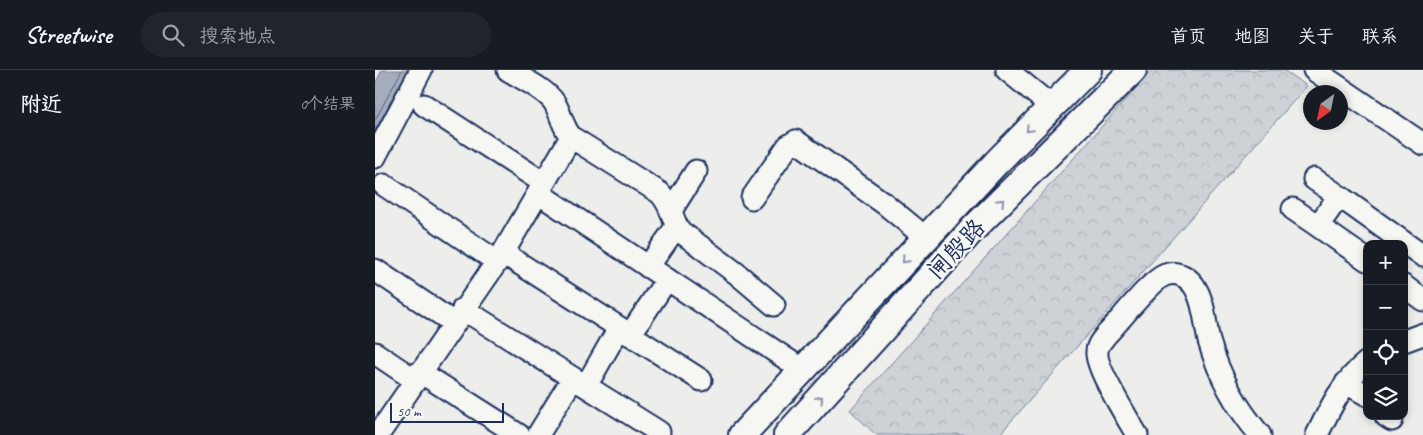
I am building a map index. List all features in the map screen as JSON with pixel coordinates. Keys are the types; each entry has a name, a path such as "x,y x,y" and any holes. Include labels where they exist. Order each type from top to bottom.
{"main road":[{"name":"闸殷路","path":"742,435 926,238 1087,70"},
{"name":"闸殷路","path":"787,435 975,228 1133,70"}],"street":[{"path":"375,157 421,70"},
{"path":"509,70 548,96 555,103 564,129 571,137 660,192 669,202 674,218 774,305"},
{"path":"1007,70 1051,106"},
{"path":"1314,70 1423,144"},
{"path":"424,105 648,267 803,370"},
{"path":"380,434 458,316 500,257 571,137"},
{"path":"752,198 788,146 796,141 885,204 926,238"},
{"path":"648,267 696,172"},
{"path":"1314,179 1423,256"},
{"path":"384,185 701,380"},
{"path":"1319,226 1339,196"},
{"path":"1293,209 1363,257"},
{"path":"375,270 579,382 659,432"},
{"path":"1137,435 1101,369 1096,353 1106,335 1157,280 1173,273 1183,275 1197,290 1209,342 1225,382 1243,415 1260,435"},
{"path":"538,435 579,382 625,332 667,279"},
{"path":"1408,289 1423,300"},
{"path":"1408,340 1423,334"},
{"path":"375,353 519,435"},
{"path":"1317,435 1346,383 1354,372 1363,365"},
{"path":"1346,383 1363,393"}],"green space":[{"path":"1152,70 1283,70 1306,85 1303,85 1303,91 999,435 876,435 850,410"}],"water":[{"path":"382,70 408,70 375,131 375,84"}]}
